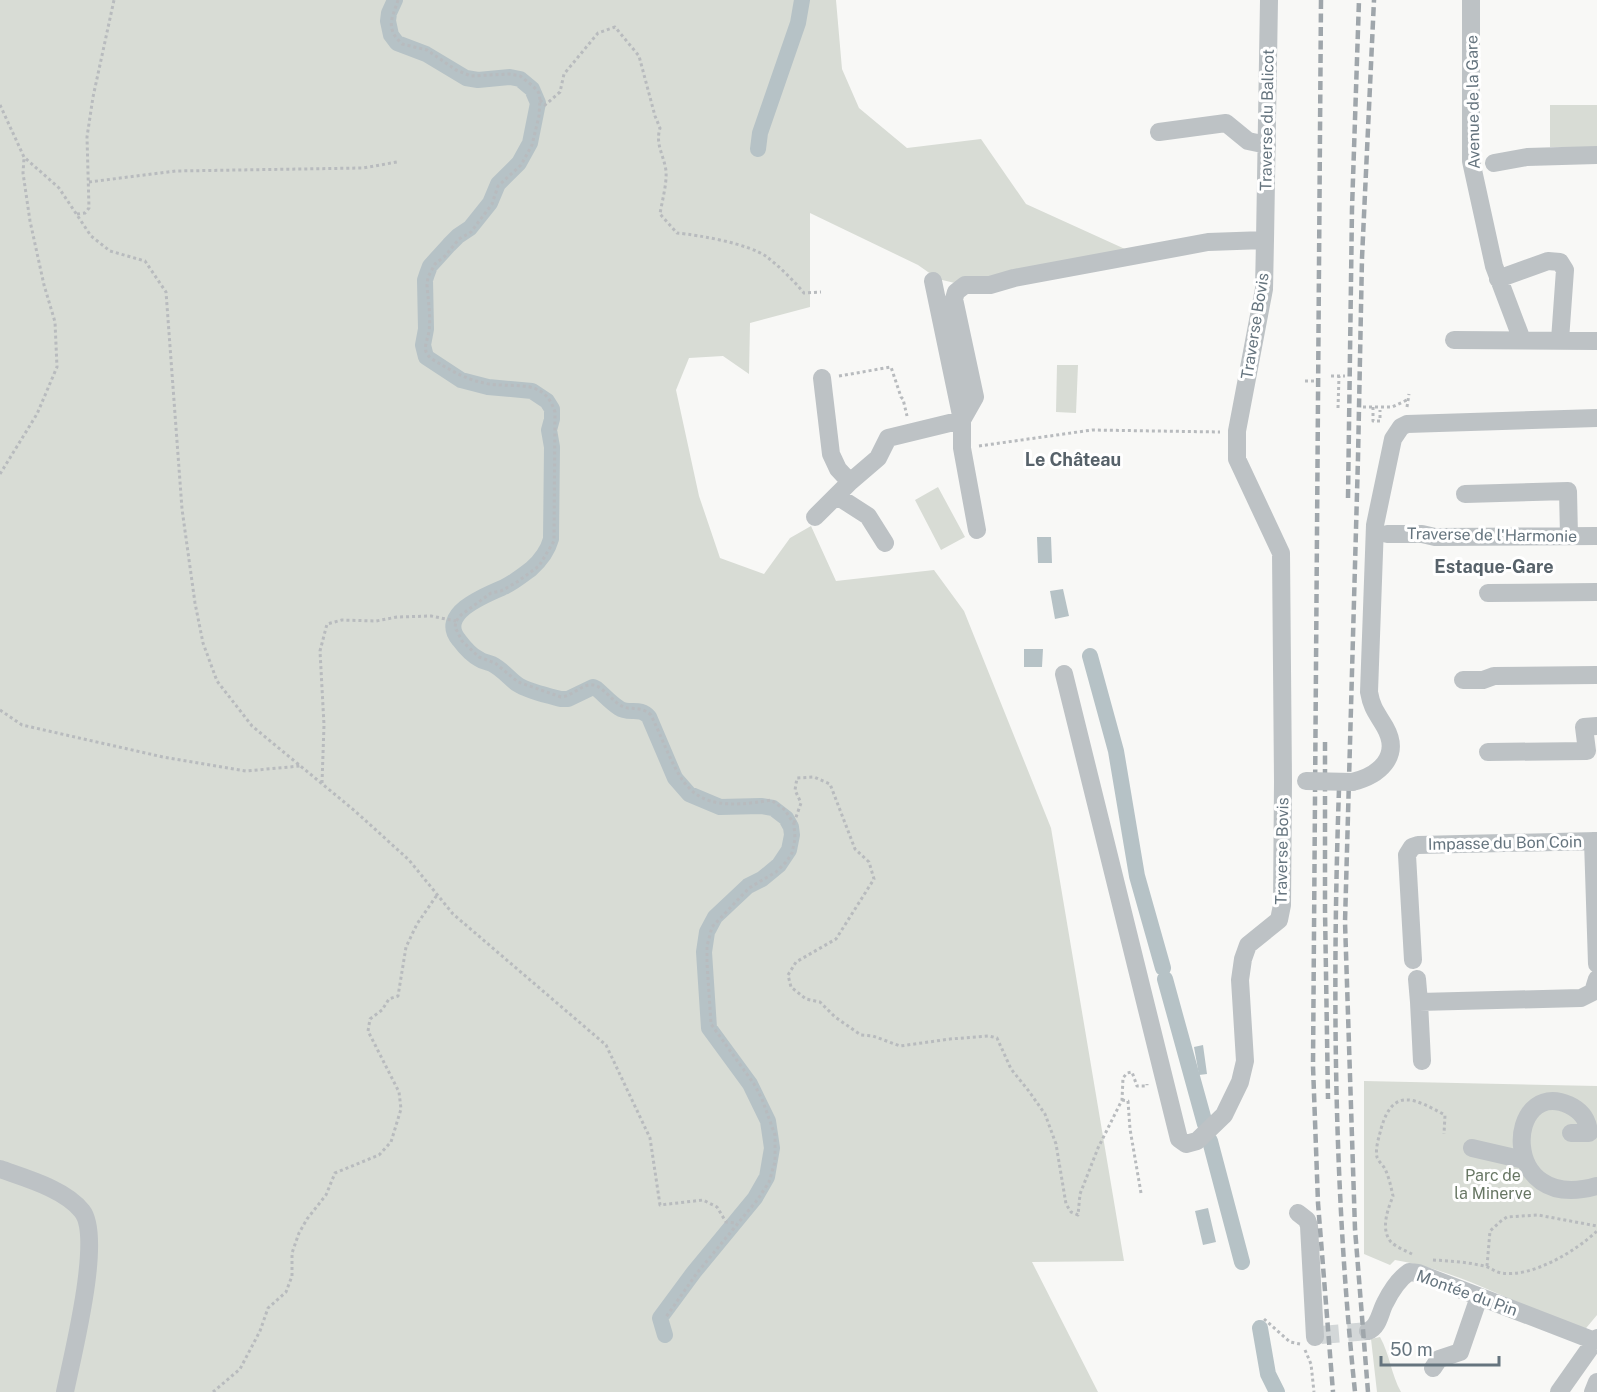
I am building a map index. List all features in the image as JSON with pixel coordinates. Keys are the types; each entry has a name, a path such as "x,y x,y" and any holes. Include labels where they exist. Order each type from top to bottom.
{"street":[{"name":"Traverse du Balicot","path":"1265,240 1269,0"},
{"name":"Avenue de la Gare","path":"1471,0 1471,160 1498,279 1522,340"},
{"path":"1159,132 1226,123 1248,141 1267,145"},
{"path":"1494,163 1527,157 1597,155"},
{"path":"815,517 878,458 888,438 962,420 975,398 954,299 956,292 965,285 990,285 1014,278 1208,242 1265,240"},
{"name":"Traverse Bovis","path":"1064,674 1179,1139 1186,1144 1197,1141 1224,1115 1240,1082 1245,1060 1240,980 1243,958 1248,945 1279,920 1282,898 1281,554 1237,459 1237,431 1264,289 1265,240"},
{"path":"1498,279 1548,261 1560,262 1565,270 1560,340"},
{"path":"933,281 962,420 962,448 977,530"},
{"path":"1454,340 1597,341"},
{"path":"822,378 831,454 838,469 850,482"},
{"name":"Traverse Bovis","path":"1283,780 1352,782 1373,776 1388,757 1389,737 1374,711 1370,692 1375,525 1393,439 1397,432 1407,424 1597,418"},
{"path":"1465,494 1568,491 1569,536"},
{"path":"837,496 868,516 885,543"},
{"name":"Traverse de l'Harmonie","path":"1387,534 1422,534 1435,537 1597,536"},
{"path":"1488,593 1597,592"},
{"path":"1463,680 1482,680 1494,676 1597,675"},
{"path":"1488,752 1587,751 1584,727 1597,726"},
{"path":"1595,841 1597,964"},
{"name":"Impasse du Bon Coin","path":"1413,960 1407,855 1412,847 1418,845 1595,841"},
{"path":"1417,979 1422,1061"},
{"path":"1419,1002 1581,998 1593,992 1597,980"},
{"path":"1571,1133 1589,1133 1588,1124 1579,1110 1562,1102 1547,1100 1541,1102 1527,1117 1522,1138 1524,1160 1535,1176 1548,1186 1577,1190 1597,1186"},
{"path":"1472,1148 1524,1160"},
{"path":"0,1169 34,1181 65,1197 82,1211 89,1227 87,1277 65,1392"},
{"path":"1298,1213 1307,1220 1309,1226 1313,1339"},
{"name":"Montée du Pin","path":"1368,1331 1375,1327 1385,1302 1401,1278 1409,1272 1418,1273 1596,1340"},
{"path":"1433,1368 1439,1359 1460,1352 1479,1297"},
{"path":"1558,1392 1596,1340"},
{"path":"1593,1392 1597,1382"}],"path":[{"path":"78,214 85,213 89,208 89,127 114,0"},
{"path":"398,0 392,14 391,27 402,44 427,50 456,70 471,76 509,74 520,76 539,93 540,100 539,116 532,145 521,165 498,186 492,204 471,231 459,239 435,264 428,277 429,331 426,353 460,376 488,384 525,386 545,393 555,412 554,541 539,566 517,582 501,591 491,593 461,615 456,621 457,633 479,657 495,663 518,682 561,697 589,685 597,686 621,706 646,711 651,715 676,772 696,795 727,805 743,805 771,800 786,810 794,824"},
{"path":"540,100 544,105 560,92 564,74 598,33 615,27 639,56 660,128 657,137 666,170 660,214 676,232 726,241 765,255 804,293 821,292"},
{"path":"0,105 24,157 59,188 91,236 110,251 145,261 166,292 182,509 203,643 218,681 252,726 356,811 409,860 453,914 606,1045 650,1137 660,1205 703,1200 717,1207 726,1222 737,1223"},
{"path":"0,474 37,414 57,367 55,322 30,221 23,173 24,157"},
{"path":"89,182 176,171 363,168 397,162"},
{"path":"822,378 891,368 903,399 911,432"},
{"path":"1331,375 1345,376"},
{"path":"1338,408 1339,376"},
{"path":"1305,381 1314,381"},
{"path":"1407,405 1409,394"},
{"path":"1363,407 1392,407 1407,400"},
{"path":"1373,407 1373,422 1380,422 1380,410"},
{"path":"988,444 1092,430 1237,431"},
{"path":"322,783 324,725 320,651 327,624 342,620 376,621 397,617 431,616 456,621"},
{"path":"0,710 22,725 163,757 246,771 300,766"},
{"path":"666,1317 697,1273 758,1199 769,1182 775,1162 775,1135 762,1099 754,1084 711,1024 707,946 712,927 720,918 749,888 776,872 792,853 795,839 794,824 801,803 795,790 797,778 814,777 830,784 855,849 869,862 874,879 836,939 796,962 788,975 791,987 806,999 820,1002 835,1017 861,1035 873,1036 900,1046 950,1038 989,1036 997,1038 1011,1069 1045,1114 1056,1144 1066,1204 1071,1212 1078,1215 1080,1194 1098,1148 1122,1100 1123,1078 1127,1072 1132,1072 1137,1086 1147,1086"},
{"path":"213,1392 240,1369 260,1331 268,1308 286,1292 292,1276 292,1252 299,1233 326,1195 335,1173 379,1155 391,1142 401,1109 399,1092 368,1031 370,1019 382,1010 389,999 398,996 406,947 417,924 437,895"},
{"path":"1419,1258 1392,1242 1387,1233 1386,1211 1394,1196 1386,1169 1377,1157 1377,1144 1386,1115 1394,1103 1411,1099 1445,1115 1444,1134"},
{"path":"1122,1100 1128,1101 1130,1129 1141,1193"},
{"path":"1487,1266 1490,1231 1508,1217 1538,1215 1597,1226"},
{"path":"1429,1259 1487,1266 1499,1273 1514,1273 1566,1255 1597,1231"},
{"path":"1264,1319 1290,1342 1313,1339 1311,1364 1314,1392"}],"green space":[{"path":"0,0 836,0 842,69 859,108 907,148 981,139 1026,204 1125,249 980,289 938,279 918,265 810,213 810,307 750,323 749,374 723,356 689,358 676,390 699,496 720,558 764,574 790,538 811,526 836,581 934,570 964,611 1051,828 1124,1261 1032,1262 1098,1392 0,1392"},
{"path":"1550,105 1597,105 1597,147 1550,147"},
{"path":"1057,365 1078,365 1076,413 1056,412"},
{"path":"938,487 965,537 941,550 915,500"},
{"name":"Parc de la Minerve","path":"1364,1081 1597,1086 1597,1315 1582,1333 1514,1301 1443,1272 1395,1260 1390,1265 1364,1254"},
{"path":"1380,1337 1401,1392 1377,1392 1371,1339"}],"shaded area":[{"path":"1037,537 1051,537 1052,563 1038,563"},
{"path":"1063,589 1069,616 1055,619 1050,591"},
{"path":"1024,649 1043,649 1042,667 1024,667"},
{"path":"1203,1045 1207,1074 1199,1075 1194,1047"},
{"path":"1208,1208 1216,1242 1203,1245 1195,1211"}],"waterway":[{"path":"395,0 388,21 391,35 397,43 426,54 466,78 478,80 510,77 520,79 532,89 538,103 530,143 519,163 498,184 490,203 470,228 458,236 430,266 425,280 426,329 423,345 426,357 461,380 488,387 532,391 547,401 552,409 549,430 552,447 551,539 548,547 531,569 466,607 454,622 454,631 468,651 482,661 496,666 526,689 568,699 593,687 623,710 646,714 675,778 689,794 720,807 773,808 786,818 791,827 789,850 779,865 762,879 748,886 715,917 707,932 704,952 709,1028 750,1084 768,1121 772,1148 767,1177 755,1198 694,1272 660,1318 665,1335"},
{"path":"758,149 760,133 798,23 802,0"},
{"path":"1090,656 1116,751 1137,876 1163,968"},
{"path":"1165,979 1205,1124"},
{"path":"1210,1141 1242,1262"},
{"path":"1260,1328 1268,1374 1277,1392"}],"tunnel":[{"path":"1321,1335 1368,1331"}],"railway":[{"path":"1321,0 1313,1066 1318,1203 1333,1392"},
{"path":"1348,498 1352,209 1359,0"},
{"path":"1368,1392 1355,1229 1345,922 1362,258 1374,0"},
{"path":"1325,742 1328,1099"},
{"path":"1339,789 1336,1091 1343,1242 1355,1392"}],"district":[{"name":"Le Château","path":"1073,459"},
{"name":"Estaque-Gare","path":"1494,566"}]}
